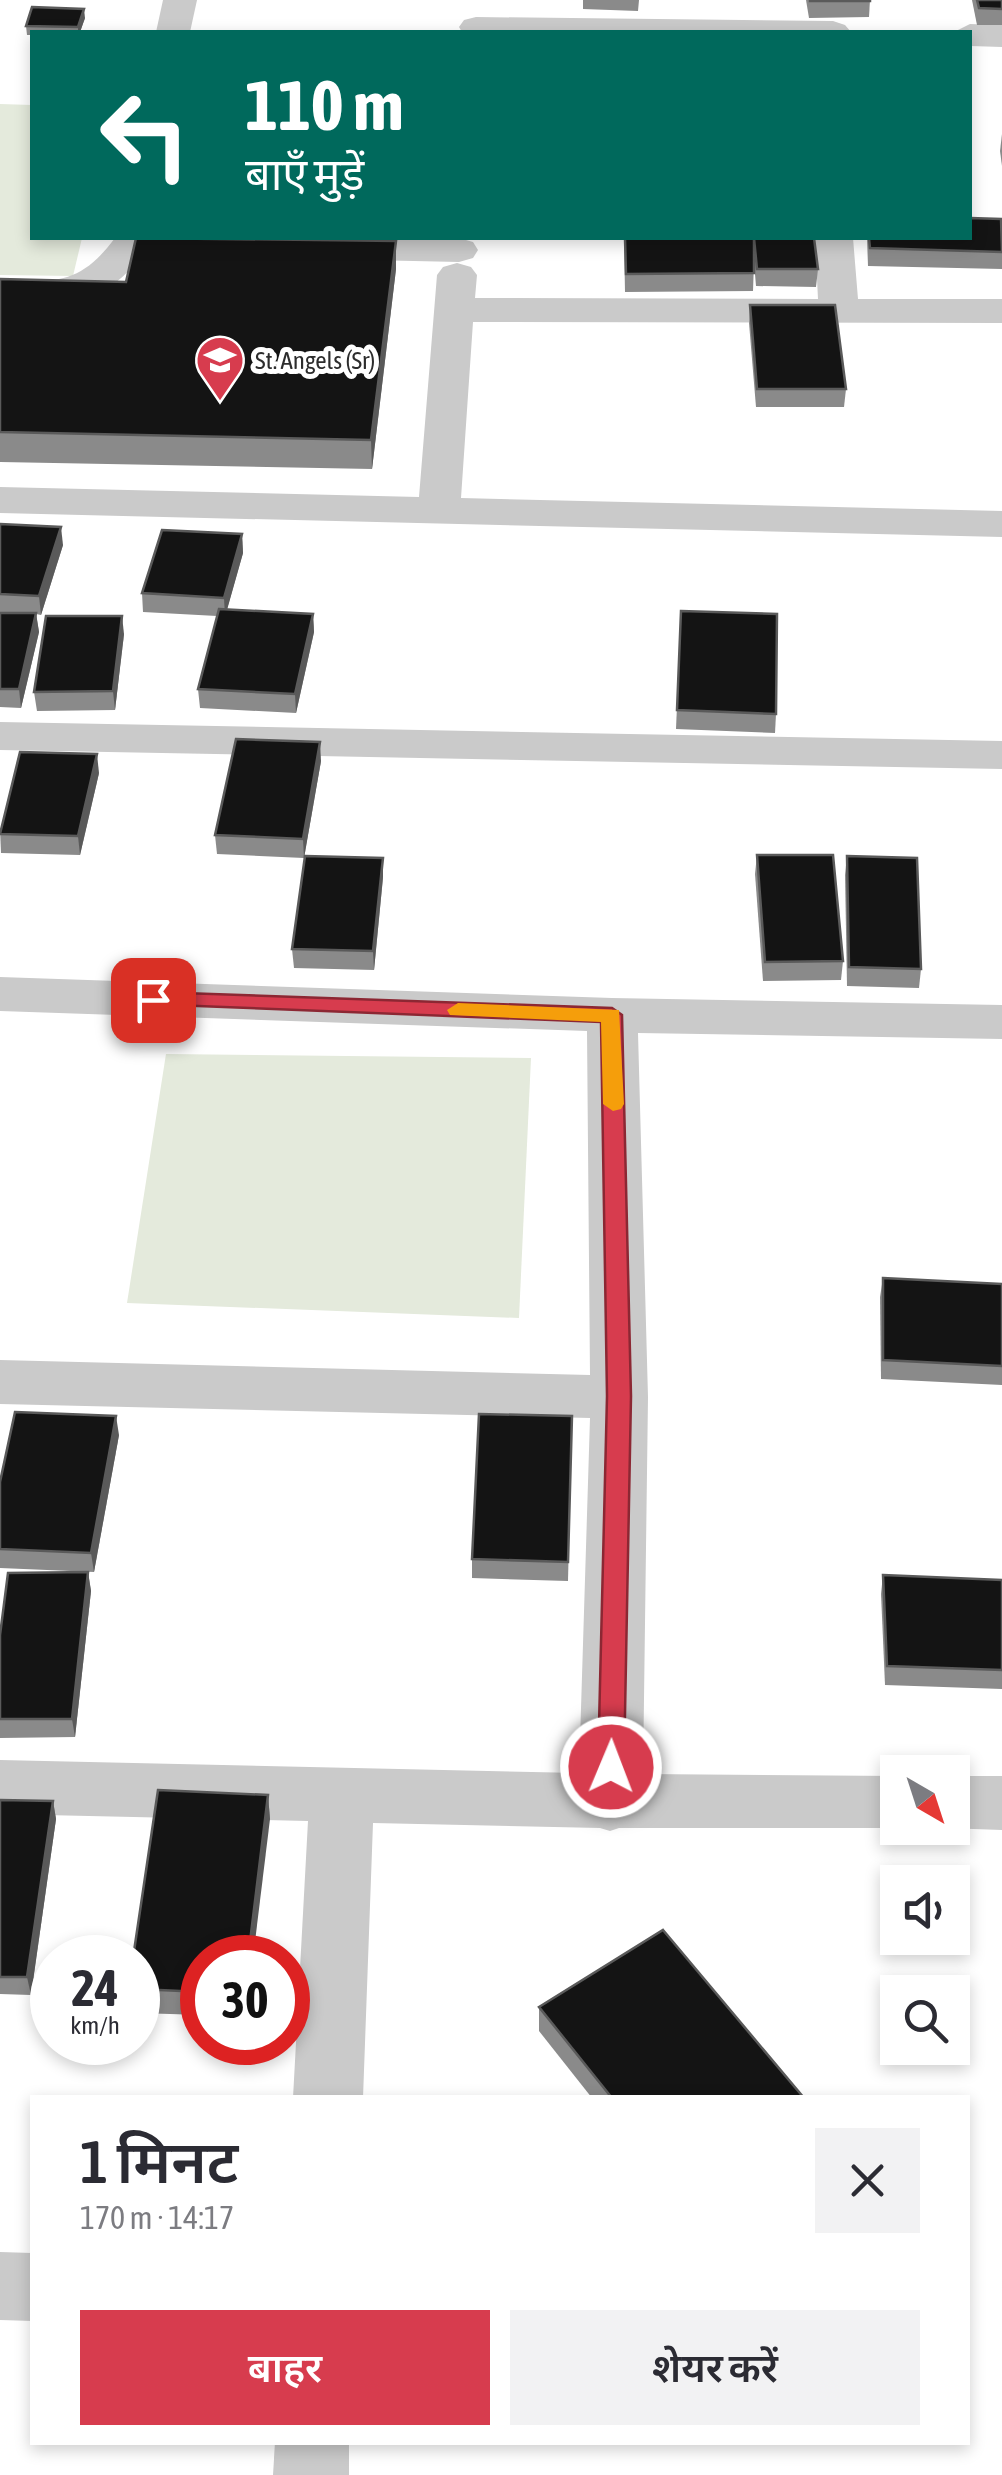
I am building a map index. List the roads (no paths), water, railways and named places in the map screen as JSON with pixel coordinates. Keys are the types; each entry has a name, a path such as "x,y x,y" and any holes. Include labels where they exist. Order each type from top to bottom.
{"street":[{"path":"174,30 180,0"},
{"path":"477,20 764,30"},
{"path":"972,35 1002,36"},
{"path":"0,293 60,294 93,285 112,273 132,240 248,246"},
{"path":"834,240 839,311"},
{"path":"287,247 460,244 438,513"},
{"path":"454,310 1002,312"},
{"path":"0,500 1002,524"},
{"path":"0,738 1002,755"},
{"path":"0,994 612,1015 1002,1022"},
{"path":"610,1804 619,1396 612,1015"},
{"path":"0,1382 619,1396"},
{"path":"0,1788 610,1804 880,1803"},
{"path":"328,2095 342,1794"},
{"path":"970,1803 1002,1803"},
{"path":"0,2286 30,2287"},
{"path":"311,2475 312,2445"}],"place":[{"name":"St. Angels (Sr)","path":"220,402"}]}
